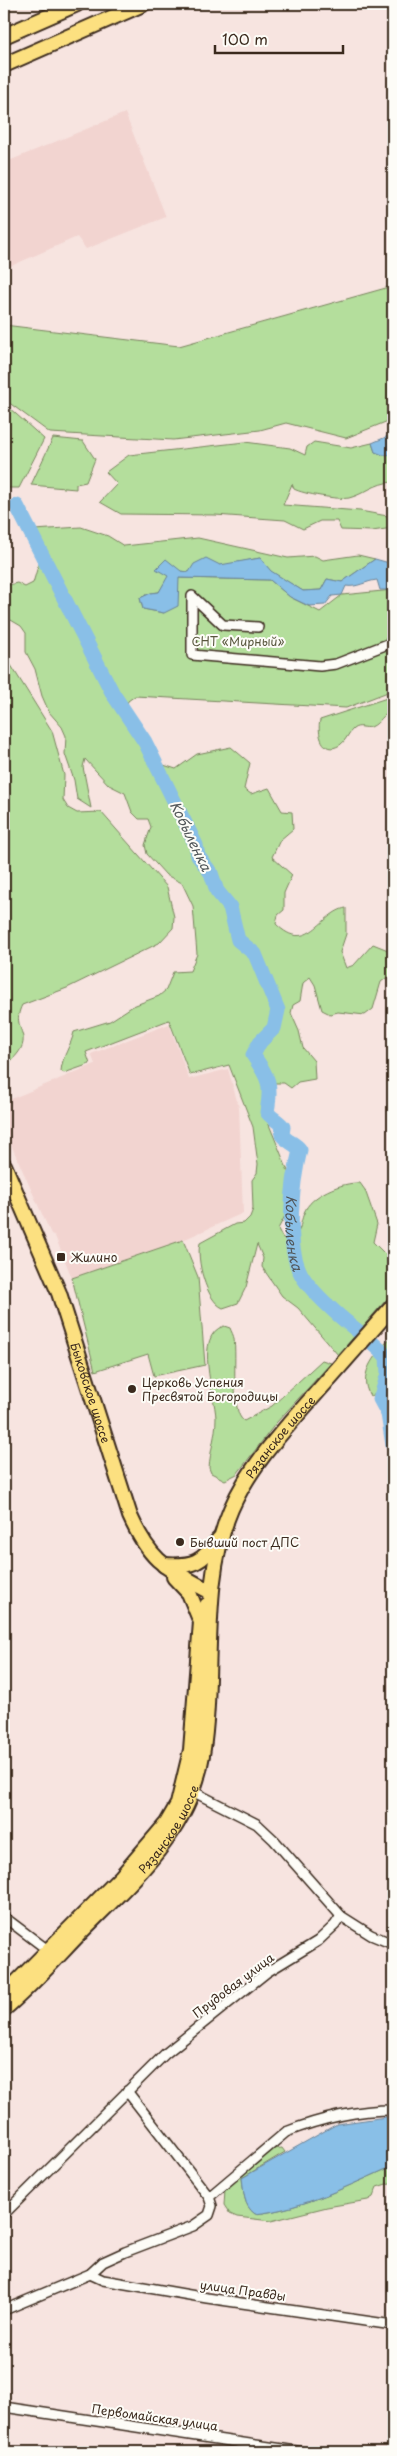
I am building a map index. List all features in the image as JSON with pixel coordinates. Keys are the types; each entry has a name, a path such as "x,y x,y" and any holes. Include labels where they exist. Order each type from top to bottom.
{"main road":[{"path":"4,36 77,4"},
{"path":"4,65 143,4"},
{"name":"Быковское шоссе","path":"4,1165 59,1293 130,1516 140,1538 161,1565 211,1592"},
{"name":"Рязанское шоссе","path":"4,1995 145,1851 178,1804 191,1750 201,1622 211,1592 220,1539 231,1508 260,1460 393,1306"},
{"path":"161,1565 181,1566 200,1561 220,1539"},
{"path":"161,1565 189,1593 201,1622"},
{"name":"Рязанское шоссе","path":"4,2010 157,1853 174,1830 194,1792 202,1755 211,1641 211,1592"}],"street":[{"path":"258,627 223,624 192,596 192,654 320,666 336,664 393,642"},
{"path":"194,1792 257,1824 274,1840 341,1916 371,1935 393,1944"},
{"name":"Прудовая улица","path":"4,2214 165,2054 266,1972 318,1941 336,1925 341,1916"},
{"path":"4,1917 49,1951"},
{"path":"4,2310 90,2274 103,2262 201,2221 209,2214 212,2206 209,2197 127,2091"},
{"path":"209,2197 286,2132 299,2127 369,2110 393,2110"},
{"name":"улица Правды","path":"90,2274 103,2280 207,2298 393,2325"},
{"name":"Первомайская улица","path":"4,2407 303,2452"}],"shaded area":[{"path":"125,113 166,217 86,249 77,237 4,269 4,163"},
{"path":"169,1024 189,1079 228,1069 239,1108 243,1213 183,1240 72,1278 55,1236 51,1234 4,1129 4,1102 95,1064 91,1054"}],"green space":[{"path":"393,286 393,419 346,438 286,423 260,430 173,440 50,433 4,399 4,325 179,346"},
{"path":"7,406 44,439 19,488 4,488 4,408"},
{"path":"53,438 83,441 95,459 86,482 76,484 76,489 31,485"},
{"path":"245,442 290,448 305,455 307,447 314,442 351,448 372,443 375,452 393,455 393,482 380,484 349,498 305,493 294,489 292,484 283,505 360,511 393,517 393,528 372,531 341,530 337,521 320,521 303,529 285,520 215,515 121,514 100,502 117,484 106,472 129,455"},
{"name":"СНТ «Мирный»","path":"81,527 108,536 124,546 198,538 288,558 315,556 323,560 358,555 375,559 342,582 327,579 321,590 303,591 270,571 260,558 189,572 178,572 168,579 159,592 140,598 143,609 164,613 178,578 270,580 290,597 320,612 342,595 393,590 393,690 346,708 135,696 128,701 123,717 151,761 176,769 197,754 231,747 250,763 244,789 251,794 269,788 282,811 292,812 293,829 280,840 272,857 292,875 284,893 284,910 278,915 276,924 287,933 297,936 306,934 337,911 346,908 346,934 340,952 346,968 354,965 373,944 393,952 393,973 381,982 373,1009 365,1015 338,1012 330,1014 322,1010 315,985 310,977 303,983 300,1001 293,1005 291,1013 299,1031 303,1048 314,1061 315,1079 298,1082 291,1088 284,1083 266,1083 263,1110 290,1176 287,1212 278,1229 282,1237 289,1242 296,1236 307,1207 320,1195 336,1187 360,1183 365,1190 377,1224 373,1242 385,1254 393,1252 393,1292 338,1355 298,1308 282,1296 262,1267 263,1258 257,1244 246,1287 238,1303 223,1308 217,1304 207,1289 201,1269 200,1243 235,1224 244,1223 250,1217 253,1209 252,1180 257,1173 258,1164 253,1127 229,1065 190,1075 169,1020 86,1052 90,1064 64,1073 61,1071 74,1032 110,1021 133,1006 159,996 166,990 173,972 190,971 197,954 193,906 182,883 166,875 147,854 145,845 151,827 148,819 139,819 132,812 125,793 109,785 85,759 83,767 91,808 77,799 74,780 65,754 66,736 62,727 49,712 42,696 35,669 26,652 26,633 21,626 4,616 4,586 17,583 25,587 33,583 38,566 34,530"},
{"path":"4,654 52,731 64,775 63,800 68,808 77,813 101,812 167,887 174,917 173,928 159,943 67,988 22,1005 19,1014 23,1041 21,1048 4,1067"},
{"path":"393,696 393,712 386,714 371,727 355,728 340,745 334,748 329,748 322,741 319,731 320,720"},
{"path":"183,1240 198,1277 205,1365 154,1376 148,1354 95,1371 72,1278"},
{"path":"224,1326 230,1328 234,1338 235,1396 240,1416 244,1421 272,1406 322,1360 331,1363 276,1423 237,1474 225,1480 211,1473 209,1468 216,1418 208,1366 210,1341 215,1332"},
{"path":"393,1335 393,1422 388,1391 370,1396 366,1387 366,1379 367,1371 375,1355"},
{"path":"282,2148 285,2152 242,2178 246,2202 255,2214 308,2202 393,2166 393,2182 377,2187 373,2197 368,2200 327,2207 271,2221 237,2217 230,2214 224,2205 225,2189 270,2149"}],"water":[{"path":"393,434 393,455 383,455 375,452 372,443"},
{"path":"206,558 220,565 260,558 271,571 303,591 321,590 327,579 342,582 375,559 393,564 393,590 380,590 377,580 354,586 346,586 342,595 332,596 325,605 309,606 290,597 270,580 179,578 178,606 164,613 143,609 140,598 159,592 168,576 156,569 166,559 181,571 189,572 194,564"},
{"path":"393,2116 393,2166 326,2195 291,2207 255,2214 248,2207 242,2178 337,2124"}],"waterway":[{"name":"Кобыленка","path":"17,506 113,694 145,742 196,845 198,856 211,873 217,891 230,907 238,940 255,954 278,1010 274,1028 260,1042 253,1055 268,1082 267,1112 283,1127 282,1135 300,1150 292,1213 293,1247 296,1262 304,1279 316,1294 387,1357 388,1374 380,1399 388,1414 393,1445"}],"place":[{"name":"Жилино","path":"61,1257"},
{"name":"Церковь Успения Пресвятой Богородицы","path":"132,1389"},
{"name":"Бывший пост ДПС","path":"180,1542"}]}
